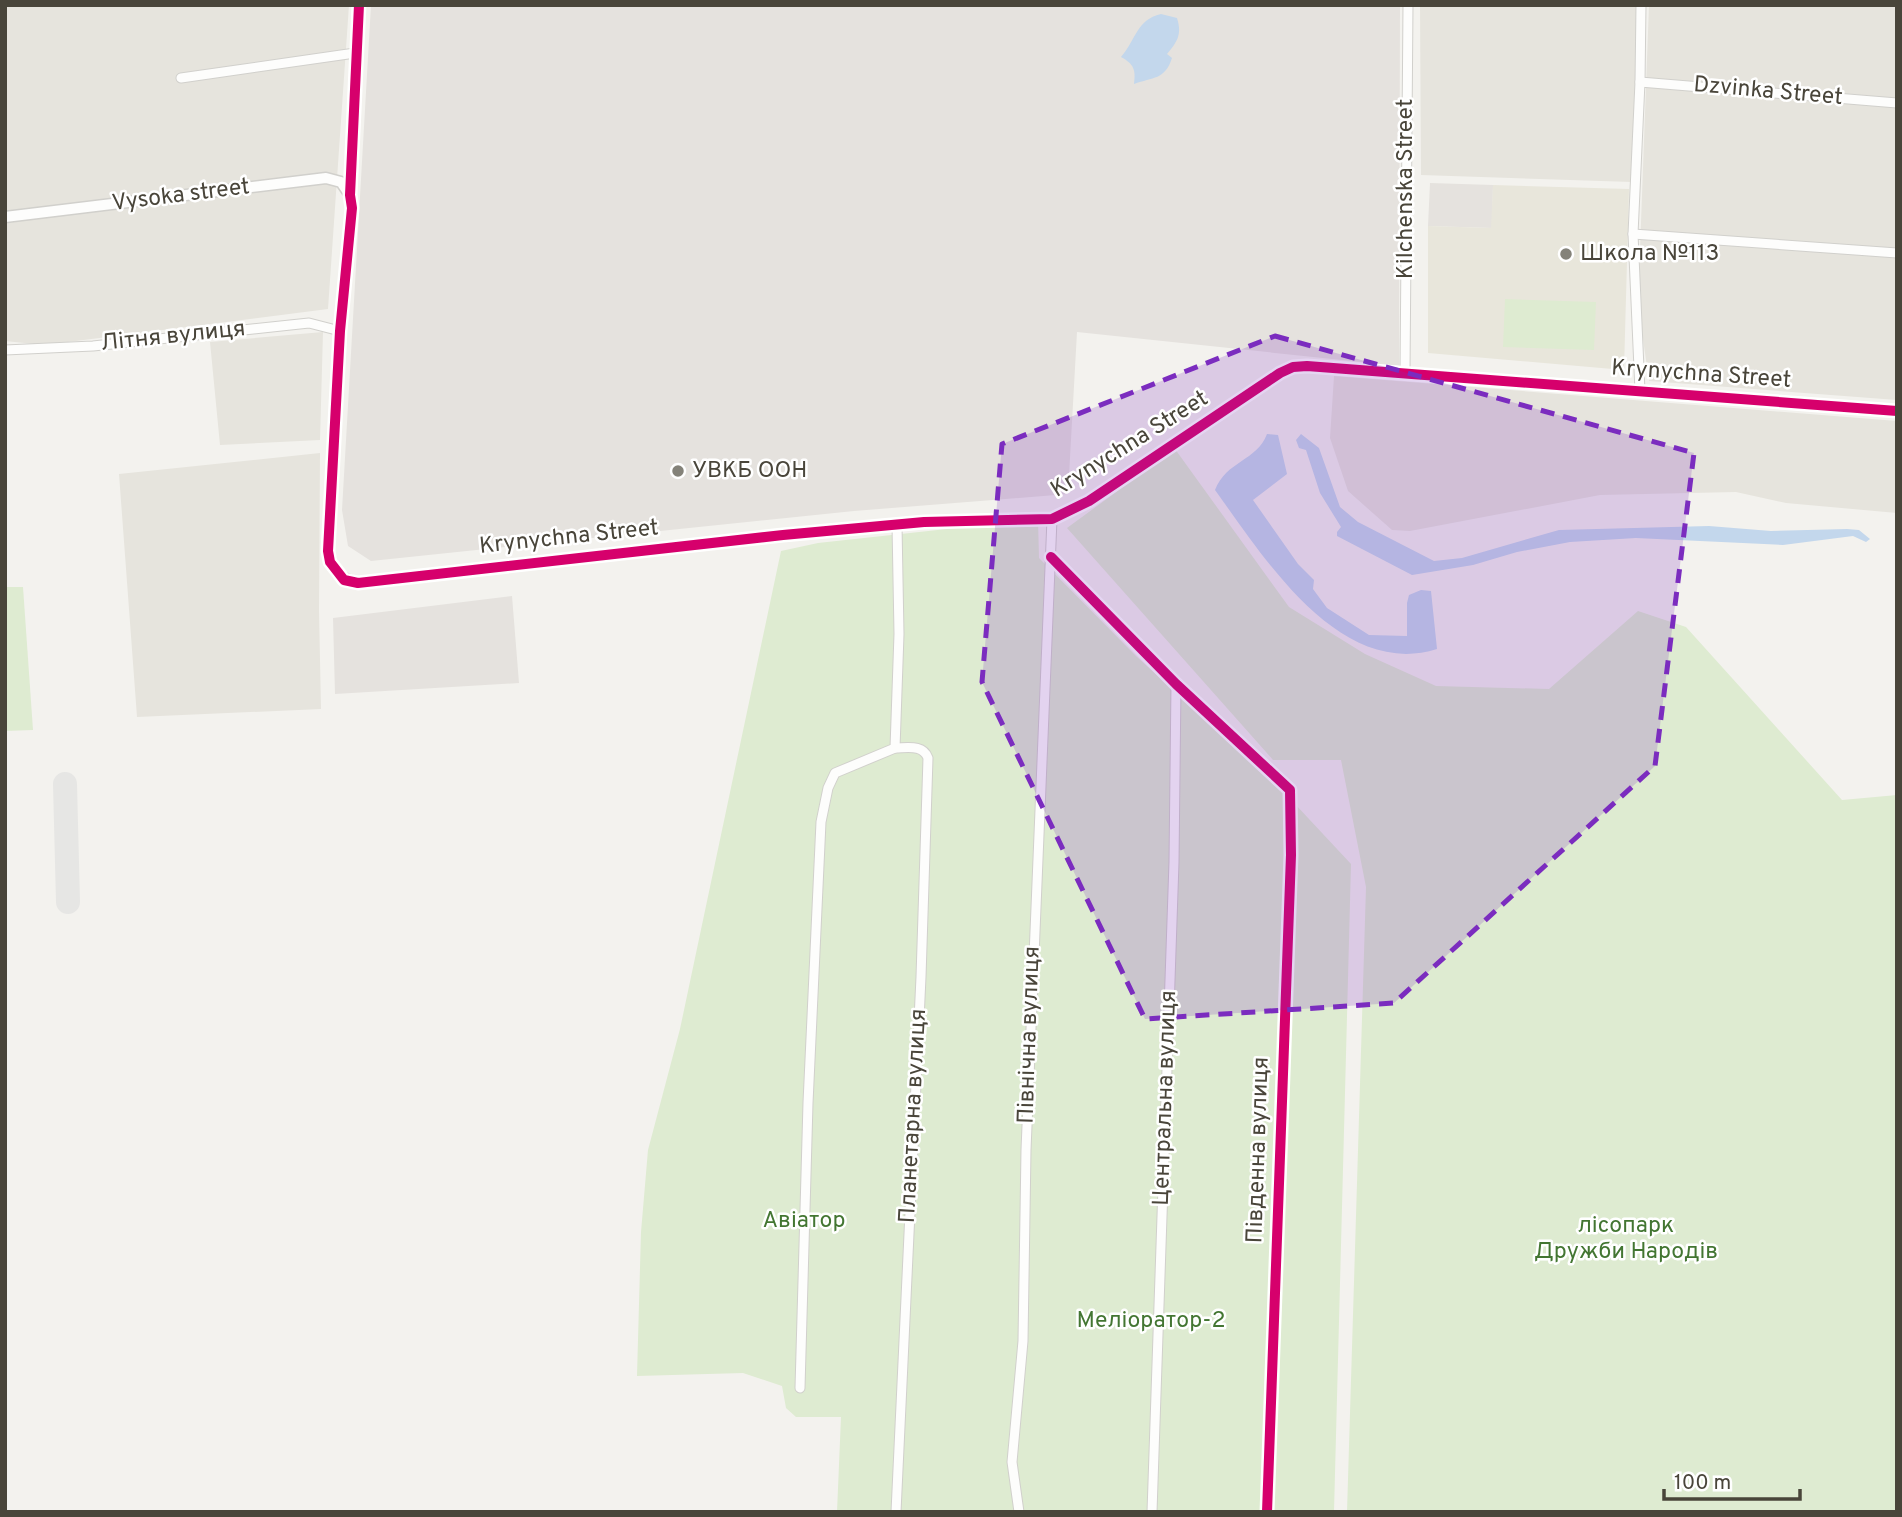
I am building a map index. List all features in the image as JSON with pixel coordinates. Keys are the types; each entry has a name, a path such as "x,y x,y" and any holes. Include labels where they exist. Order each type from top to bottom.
{"street":[{"path":"340,331 352,208 350,195 359,5"},
{"name":"Kilchenska Street","path":"1405,373 1408,5"},
{"path":"1640,391 1633,234 1641,5"},
{"path":"181,78 355,53"},
{"name":"Dzvinka Street","path":"1640,82 1897,103"},
{"name":"Vysoka street","path":"5,216 326,178 341,181 350,195"},
{"path":"1633,234 1897,253"},
{"name":"Літня вулиця","path":"5,351 309,323 340,331"},
{"name":"Krynychna Street","path":"340,331 328,551 336,572 344,580 358,583 783,535 897,525 1052,519 1089,501 1280,373 1293,367 1405,373 1897,411"},
{"name":"Північна вулиця","path":"1019,1512 1012,1462 1023,1341 1026,1150 1052,519"},
{"path":"800,1388 808,1103 821,822 828,788 835,773 895,748 899,634 897,525"},
{"path":"1051,557 1176,684"},
{"name":"Південна вулиця","path":"1176,684 1290,790 1291,855 1267,1512"},
{"name":"Центральна вулиця","path":"1152,1512 1174,876 1176,684"},
{"name":"Планетарна вулиця","path":"895,748 921,749 926,752 928,758 921,977 896,1512"}],"highlighted area":[{"path":"1275,336 1694,453 1655,766 1394,1003 1145,1019 982,682 1002,444"}],"shaded area":[{"path":"5,5 349,5 328,309 44,345 5,341"},
{"path":"371,5 1400,5 1399,366 1077,332 1068,494 854,511 371,561 348,546 342,510"},
{"path":"1420,5 1640,5 1632,182 1421,175"},
{"path":"1649,5 1897,5 1897,400 1649,381 1638,304"},
{"path":"1430,183 1493,185 1492,228 1428,226"},
{"path":"1493,185 1629,189 1624,370 1428,353 1428,226 1491,228"},
{"path":"323,332 320,440 220,445 210,342"},
{"path":"1334,376 1897,421 1897,513 1786,503 1736,492 1600,495 1410,531 1392,530 1348,491 1330,438"},
{"path":"320,453 321,709 137,717 119,474"},
{"path":"512,596 519,683 335,694 333,618"}],"green space":[{"path":"1505,299 1596,302 1594,350 1503,347"},
{"name":"лісопарк Дружби Народів","path":"1175,449 1289,607 1365,654 1436,686 1549,689 1638,611 1686,627 1842,800 1897,795 1897,1512 1347,1512 1366,887 1341,760 1273,760 1067,528"},
{"path":"1038,519 1039,558 1136,656 1281,789 1351,864 1334,1512 837,1512 841,1417 796,1417 786,1408 782,1386 743,1373 637,1376 641,1232 648,1150 680,1029 781,551 818,543"},
{"path":"5,587 23,587 33,730 5,731"}],"water":[{"path":"1161,14 1177,18 1178,37 1167,54 1172,58 1162,74 1134,84 1133,68 1121,57 1141,26"},
{"path":"1267,434 1278,435 1287,474 1253,500 1298,564 1314,580 1313,589 1327,608 1369,635 1407,636 1409,595 1421,590 1431,591 1437,649 1401,654 1368,647 1336,630 1307,606 1256,547 1215,490 1226,473 1256,450"},
{"path":"1301,434 1319,448 1340,507 1358,522 1434,561 1462,558 1559,530 1709,526 1771,531 1847,529 1859,530 1870,539 1866,542 1853,536 1783,545 1636,538 1570,542 1517,552 1473,565 1412,575 1337,536 1341,527 1320,493 1306,450 1299,448 1296,440"}],"taxiway":[{"path":"65,784 68,902"}],"cycle path":[{"path":"359,5 350,195 352,208 340,331 328,551 330,562 344,580 358,583 783,535 924,522 1052,519 1089,501 1280,373 1293,367 1897,411"},
{"path":"1051,557 1176,684 1290,790 1291,855 1267,1512"}],"place":[{"name":"Школа №113","path":"1566,254"},
{"name":"УВКБ ООН","path":"678,471"}],"park label":[{"name":"Авіатор","path":"804,1221"},
{"name":"Меліоратор-2","path":"1151,1321"}]}
